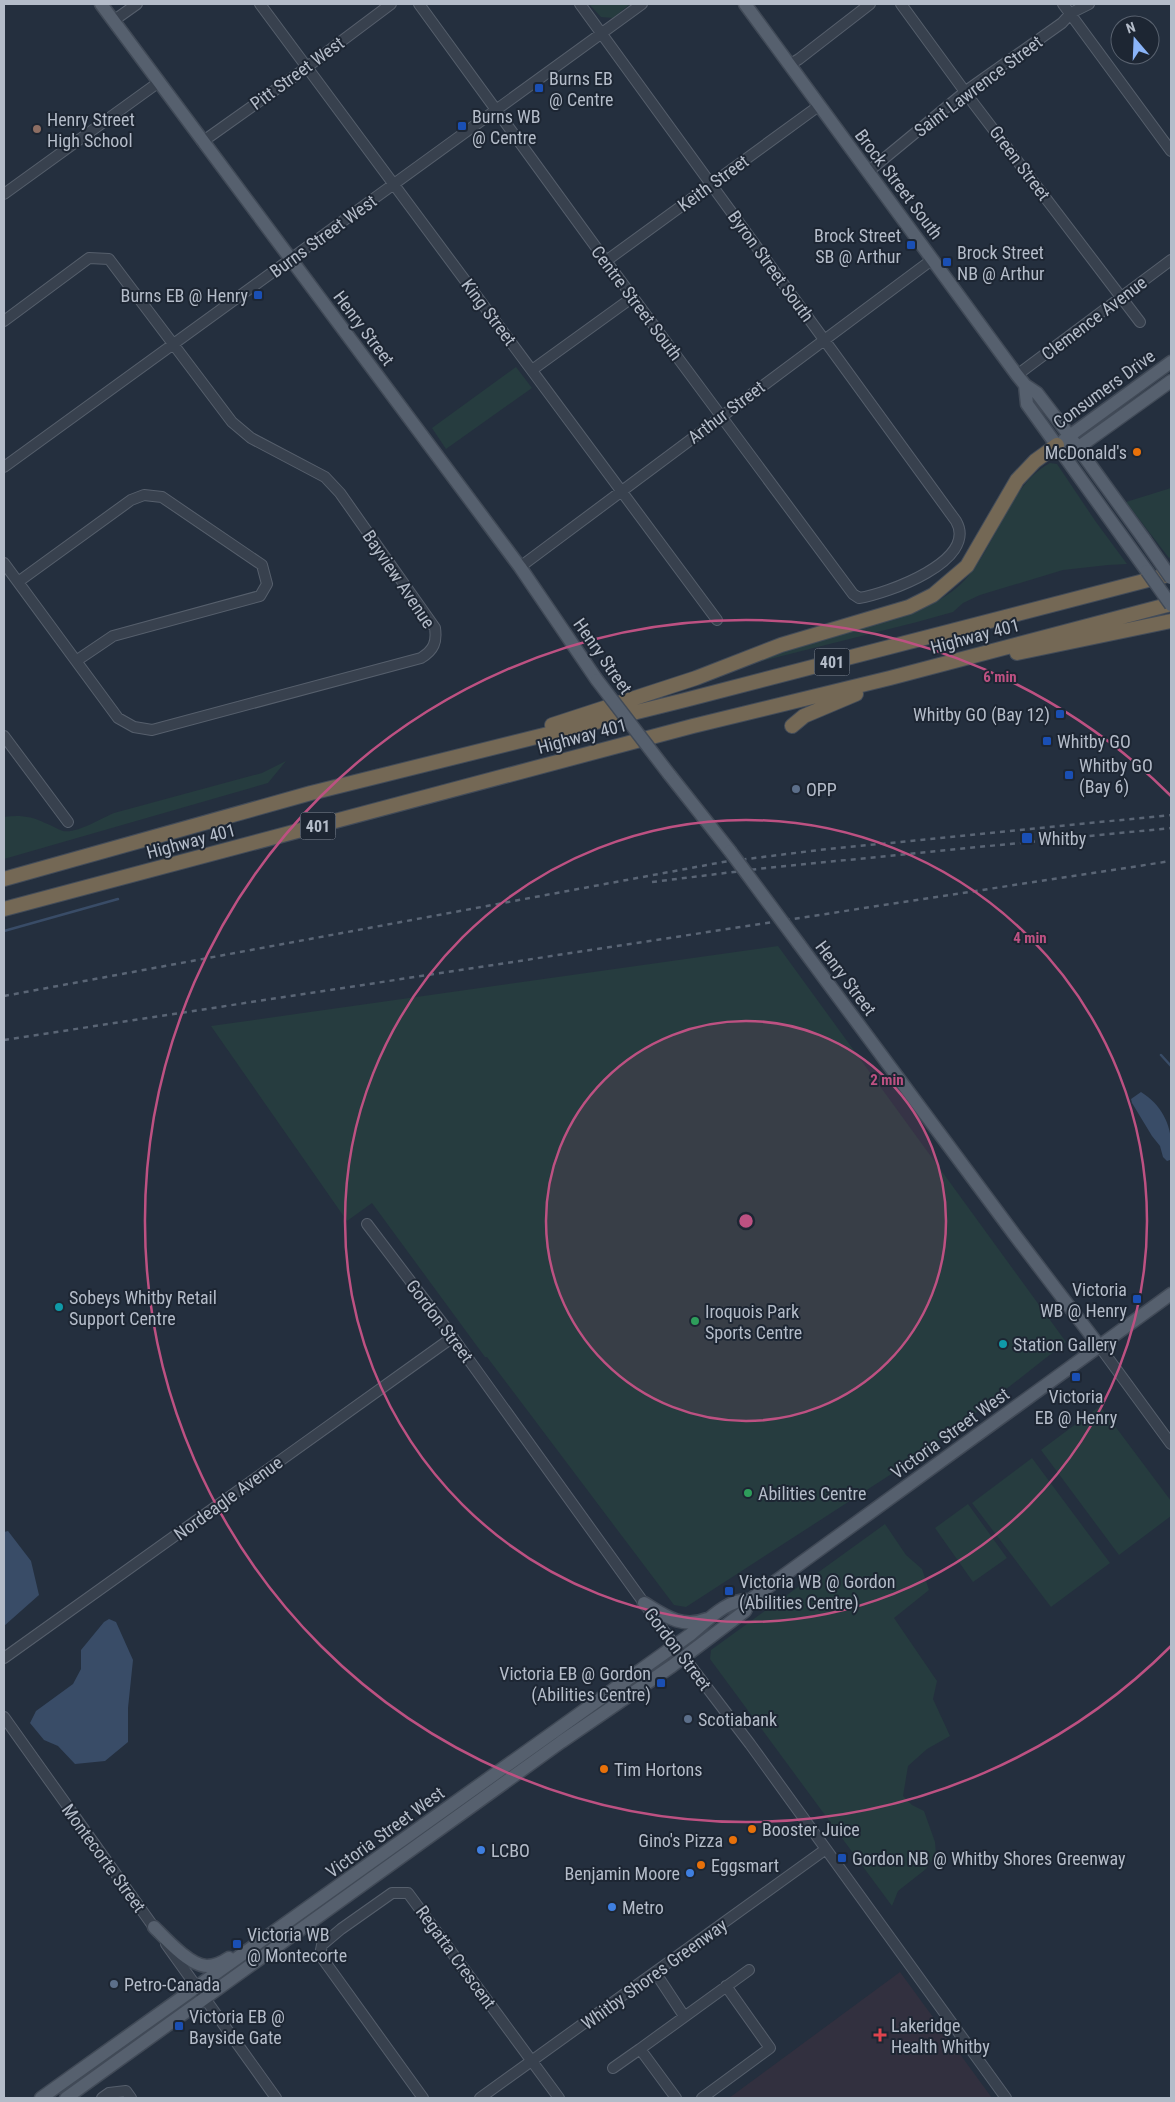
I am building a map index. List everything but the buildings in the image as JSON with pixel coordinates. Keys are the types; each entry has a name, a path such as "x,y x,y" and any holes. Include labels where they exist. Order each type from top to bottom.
{"highway":[{"path":"312,793 522,734 592,712 696,678 781,645 922,601 949,584 967,566 1017,480 1035,461 1057,444"},
{"path":"978,624 1171,567"},
{"name":"Highway 401","path":"4,879 312,793 685,700 1171,574"},
{"name":"Highway 401","path":"4,909 684,728 893,677 1171,604"},
{"path":"792,726 804,716 893,677 1104,637 1171,621"}],"main road":[{"name":"Henry Street","path":"101,4 520,567 597,680 730,851 1014,1234 1100,1346"},
{"name":"Brock Street South","path":"745,4 1021,380 1037,393 1070,436 1171,578"},
{"name":"Consumers Drive","path":"1057,444 1171,362"},
{"name":"Brock Street South","path":"1021,380 1027,404 1171,604"},
{"name":"Consumers Drive","path":"1066,456 1171,380"},
{"name":"Victoria Street West","path":"66,2098 561,1742 684,1657 745,1611 750,1600 1171,1294"},
{"name":"Victoria Street West","path":"41,2098 267,1938 712,1617 738,1600 750,1600"},
{"path":"644,1603 672,1620 699,1622 712,1617"},
{"path":"154,1927 186,1957 206,1966 221,1963 267,1938"}],"street":[{"path":"113,20 137,4"},
{"name":"King Street","path":"260,4 717,620"},
{"name":"Pitt Street West","path":"202,142 391,4"},
{"name":"Centre Street South","path":"419,4 606,261 853,594 859,598"},
{"name":"Byron Street South","path":"580,4 825,339 960,530 960,540 942,563 930,572 905,585 859,598"},
{"name":"Burns Street West","path":"4,467 292,260 642,4"},
{"path":"789,65 800,60 870,4"},
{"name":"Green Street","path":"902,4 1140,322"},
{"path":"1063,4 1171,151"},
{"name":"Saint Lawrence Street","path":"869,171 966,91 1062,23 1071,14 1089,4"},
{"path":"4,194 159,82"},
{"name":"Keith Street","path":"606,261 820,106"},
{"name":"Bayview Avenue","path":"4,563 118,718 134,727 152,730 421,658 435,645 435,628 340,493 325,477 251,438 232,422 109,259 89,258 5,317"},
{"name":"Arthur Street","path":"520,567 934,259"},
{"name":"Clemence Avenue","path":"1021,380 1122,296 1171,260"},
{"path":"532,370 633,297"},
{"path":"18,582 131,500 144,495 162,497 262,564 267,584 260,596 113,636 76,661"},
{"path":"4,736 68,822"},
{"name":"Gordon Street","path":"367,1224 453,1337 644,1603 826,1849 1006,2098"},
{"name":"Nordeagle Avenue","path":"4,1658 453,1337"},
{"path":"1100,1346 1171,1444"},
{"name":"Montecorte Street","path":"4,1717 276,2098"},
{"name":"Whitby Shores Greenway","path":"480,2098 826,1849"},
{"name":"Regatta Crescent","path":"423,2098 320,1955 322,1945 341,1929 392,1893 408,1893 532,2061"},
{"path":"614,2068 749,1970"},
{"path":"654,1972 684,2016"},
{"path":"702,2098 770,2048 726,1986"},
{"path":"640,2049 676,2098"},
{"path":"532,2061 559,2098"},
{"path":"102,2098 109,2093 126,2091 131,2098"}],"shaded area":[{"name":"Lakeridge Health Whitby","path":"900,1972 992,2098 729,2098"}],"green space":[{"path":"589,4 630,4 613,18 601,17"},
{"path":"516,367 532,388 446,449 432,428"},
{"path":"1050,463 1057,464 1127,564 1063,570 980,595 963,603 953,612 750,664 910,613 932,604 952,592 973,570 984,554 1012,502 1023,487 1035,473"},
{"path":"1171,488 1171,557 1169,558 1126,502"},
{"path":"286,761 268,783 4,859 4,817 30,817 63,831 75,830 114,813 262,773"},
{"path":"778,946 1066,1342 962,1424 893,1473 686,1607 674,1605 487,1357 485,1357 372,1203 347,1221 211,1026"},
{"path":"1100,1406 1171,1501 1171,1516 1119,1555 1041,1450"},
{"path":"1032,1458 1110,1563 1051,1607 972,1503"},
{"path":"968,1504 1007,1558 973,1582 935,1528"},
{"path":"885,1524 906,1555 922,1569 929,1590 894,1618 937,1681 933,1699 950,1736 927,1749 908,1766 903,1796 912,1805 924,1811 935,1842 936,1854 926,1869 898,1891 892,1906 710,1659 711,1650"}],"water":[{"path":"1141,1092 1156,1105 1166,1121 1171,1140 1170,1160 1167,1161 1163,1157 1160,1146 1132,1103 1131,1099"},
{"path":"8,1531 31,1561 39,1595 4,1626 4,1532"},
{"path":"109,1619 116,1622 133,1660 128,1708 128,1742 105,1761 75,1764 58,1746 44,1740 30,1723 36,1711 73,1684 81,1669 81,1650 104,1622"}],"waterway":[{"path":"4,931 118,899"},
{"path":"1161,1055 1171,1066"}],"railway":[{"path":"4,996 723,862 819,850 1171,815"},
{"path":"652,882 766,868 1171,828"},
{"path":"4,1040 1171,861"}],"place":[{"name":"Burns EB @ Centre","path":"539,88"},
{"name":"Burns WB @ Centre","path":"462,126"},
{"name":"Henry Street High School","path":"37,129"},
{"name":"Brock Street SB @ Arthur","path":"911,245"},
{"name":"Brock Street NB @ Arthur","path":"947,262"},
{"name":"Burns EB @ Henry","path":"258,295"},
{"name":"McDonald's","path":"1137,452"},
{"name":"Whitby GO (Bay 12)","path":"1060,714"},
{"name":"Whitby GO","path":"1047,741"},
{"name":"Whitby GO (Bay 6)","path":"1069,775"},
{"name":"OPP","path":"796,789"},
{"name":"Whitby","path":"1027,838"},
{"name":"Victoria WB @ Henry","path":"1137,1299"},
{"name":"Sobeys Whitby Retail Support Centre","path":"59,1307"},
{"name":"Iroquois Park Sports Centre","path":"695,1321"},
{"name":"Station Gallery","path":"1003,1344"},
{"name":"Victoria EB @ Henry","path":"1076,1377"},
{"name":"Abilities Centre","path":"748,1493"},
{"name":"Victoria WB @ Gordon (Abilities Centre)","path":"729,1591"},
{"name":"Victoria EB @ Gordon (Abilities Centre)","path":"661,1683"},
{"name":"Scotiabank","path":"688,1719"},
{"name":"Tim Hortons","path":"604,1769"},
{"name":"Booster Juice","path":"752,1829"},
{"name":"Gino's Pizza","path":"733,1840"},
{"name":"LCBO","path":"481,1850"},
{"name":"Gordon NB @ Whitby Shores Greenway","path":"842,1858"},
{"name":"Eggsmart","path":"701,1865"},
{"name":"Benjamin Moore","path":"690,1873"},
{"name":"Metro","path":"612,1907"},
{"name":"Victoria WB @ Montecorte","path":"237,1944"},
{"name":"Petro-Canada","path":"114,1984"},
{"name":"Victoria EB @ Bayside Gate","path":"179,2026"},
{"name":"Lakeridge Health Whitby","path":"880,2035"}]}
